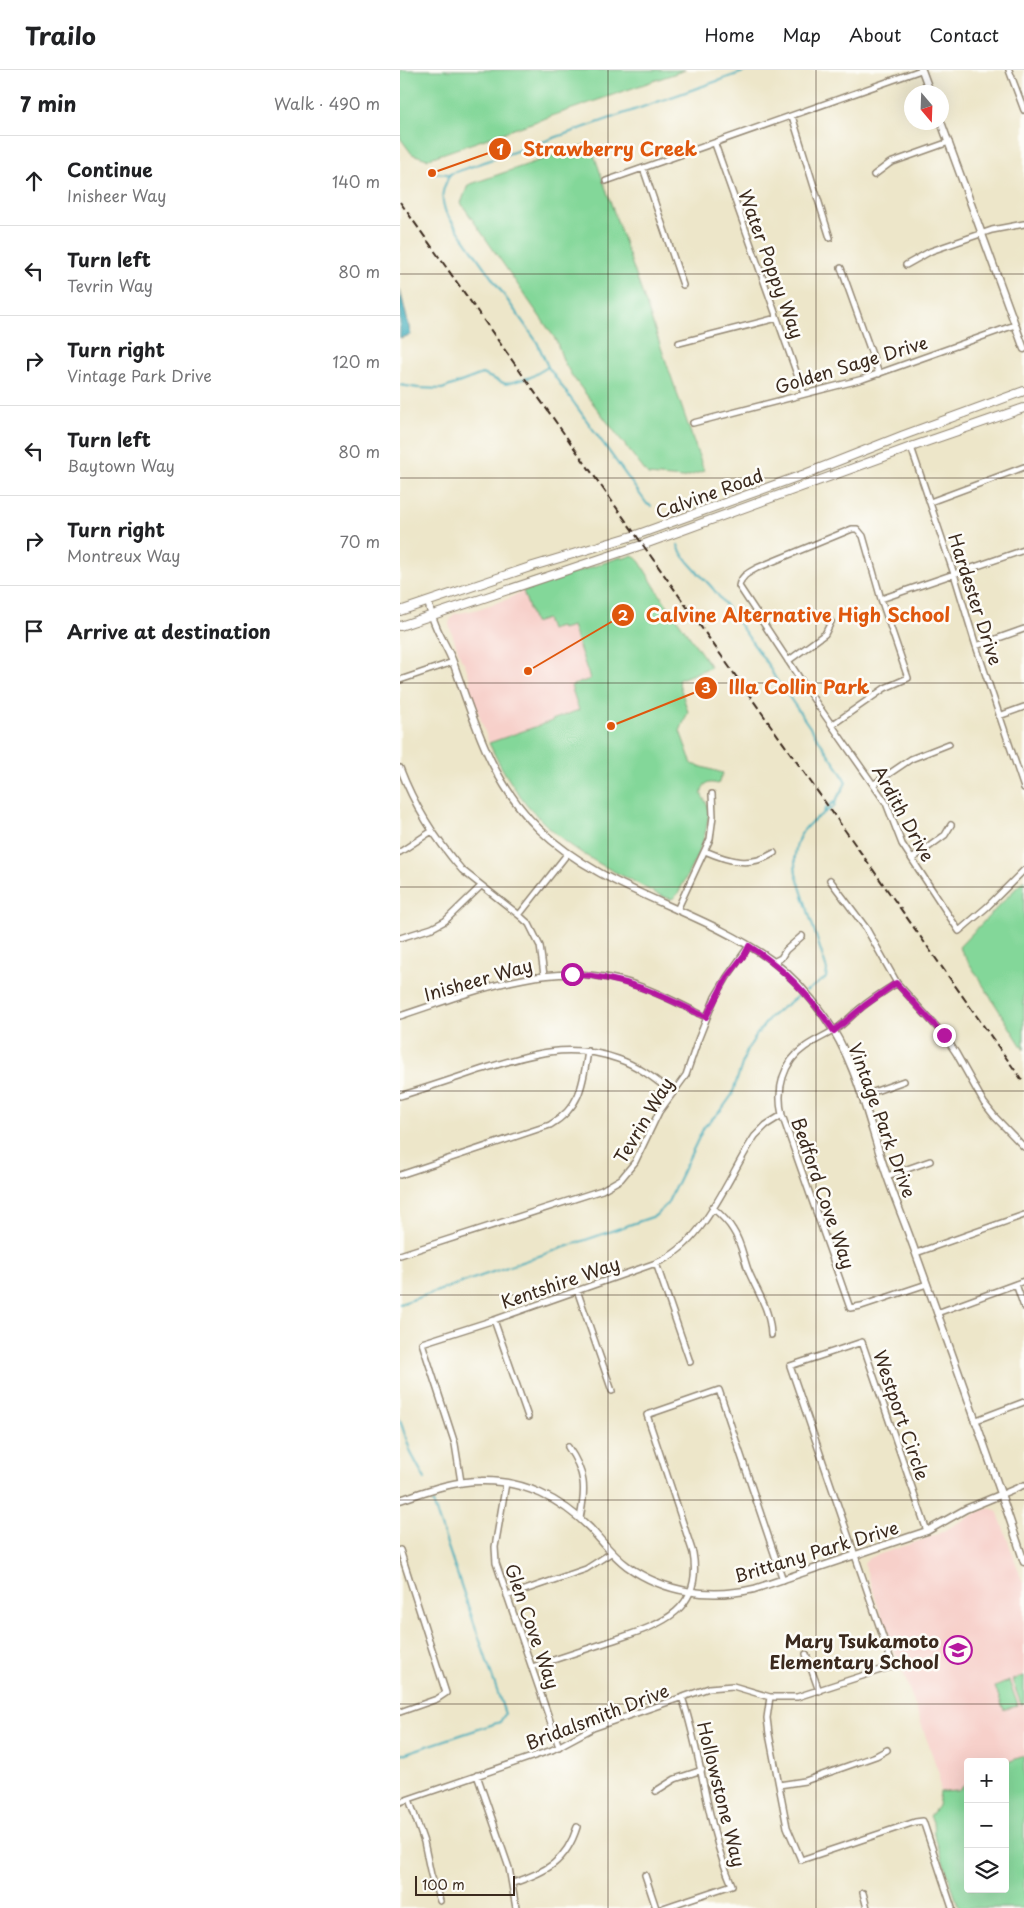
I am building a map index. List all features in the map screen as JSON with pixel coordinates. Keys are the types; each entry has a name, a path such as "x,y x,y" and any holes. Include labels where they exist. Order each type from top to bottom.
{"main road":[{"name":"Calvine Road","path":"400,611 524,569 644,533 1024,392"},
{"name":"Calvine Road","path":"400,626 642,545 1024,408"}],"street":[{"path":"606,182 922,70 927,85"},
{"path":"1010,70 1024,110"},
{"path":"792,116 830,238"},
{"path":"944,130 1024,350"},
{"path":"874,175 890,163 948,142"},
{"name":"Water Poppy Way","path":"715,144 804,394"},
{"path":"643,168 683,285"},
{"path":"906,265 931,251 1001,227 1024,224"},
{"path":"841,268 879,374"},
{"path":"679,343 777,318"},
{"name":"Golden Sage Drive","path":"693,423 879,374 1015,325"},
{"name":"Hardester Drive","path":"911,447 1024,788"},
{"path":"930,502 1024,467"},
{"name":"Ardith Drive","path":"881,599 863,536 857,529 757,568 744,576 740,580 739,586 788,661 874,784 886,803 902,844 959,931 987,907 1024,870"},
{"path":"832,725 885,688 908,678 881,599 1024,550"},
{"name":"Vintage Park Drive","path":"428,602 453,662 483,746 502,783 528,818 568,853 603,874 749,946 773,962 810,999 834,1031 851,1066 862,1096 887,1176 916,1253 1024,1562"},
{"path":"788,661 825,634 831,622"},
{"path":"976,646 1024,629"},
{"path":"400,680 453,662"},
{"path":"999,716 1024,707"},
{"path":"874,784 911,759 949,744"},
{"path":"400,768 409,790 432,831 462,870 529,924 540,946 544,975"},
{"path":"677,910 710,839 713,816 712,794"},
{"path":"912,859 944,835 951,825"},
{"path":"400,852 432,831"},
{"path":"705,851 740,862 762,859 774,853"},
{"path":"519,915 568,853"},
{"path":"830,880 866,928 896,983 944,1035 984,1103 1024,1147"},
{"path":"400,938 432,928 445,920 481,886"},
{"path":"773,962 780,958 802,936"},
{"name":"Tevrin Way","path":"400,1255 602,1190 616,1183 631,1168 659,1112 682,1082 689,1069 706,1017 727,977 749,946"},
{"name":"Inisheer Way","path":"400,1016 506,982 544,975 572,974 618,980 655,992 706,1017"},
{"name":"Bedford Cove Way","path":"896,983 834,1031 804,1047 789,1064 783,1078 780,1093 782,1115 850,1308 927,1284"},
{"path":"400,1096 528,1055 558,1050 588,1051 626,1062 646,1073 673,1093"},
{"path":"400,1175 550,1125 573,1106 580,1093 588,1051"},
{"path":"862,1096 904,1081"},
{"name":"Kentshire Way","path":"461,1482 455,1444 422,1343 494,1320 670,1257 688,1243 697,1232 755,1136 766,1125 782,1115"},
{"path":"887,1176 930,1161"},
{"path":"712,1207 730,1224 738,1238 749,1272 762,1297 771,1335"},
{"path":"916,1253 1024,1215"},
{"path":"656,1263 690,1362"},
{"path":"937,1313 1024,1281"},
{"path":"1016,1284 1024,1307"},
{"path":"577,1290 612,1391"},
{"path":"494,1320 528,1417"},
{"name":"Westport Circle","path":"855,1555 790,1366 862,1342 927,1531"},
{"path":"532,1668 658,1625 677,1612 690,1592 694,1576 693,1553 647,1415 719,1390 783,1580"},
{"path":"974,1421 1024,1402"},
{"path":"568,1447 579,1465 584,1479 584,1495 580,1518"},
{"name":"Brittany Park Drive","path":"400,1500 461,1482 483,1481 525,1487 561,1504 580,1518 611,1553 627,1566 653,1581 690,1592 708,1594 739,1592 783,1580 927,1531 966,1509 1000,1495"},
{"name":"Glen Cove Way","path":"506,1483 495,1555 498,1570 559,1747"},
{"path":"1000,1495 1024,1485"},
{"path":"400,1550 446,1692 437,1699 400,1712"},
{"path":"507,1596 586,1569 611,1553"},
{"name":"Bridalsmith Drive","path":"400,1802 559,1747 593,1728 710,1688 725,1686 741,1688 770,1697 797,1697 892,1666 855,1555"},
{"path":"806,1654 819,1691"},
{"name":"Hollowstone Way","path":"663,1908 732,1885 717,1843 702,1770 682,1697"},
{"path":"770,1697 768,1727 779,1785 790,1836 801,1860 908,1824 923,1821 952,1908"},
{"path":"779,1785 805,1781 876,1756 887,1750"},
{"path":"656,1791 675,1779 702,1770"},
{"path":"476,1776 513,1883 516,1908"},
{"path":"409,1798 424,1842 431,1875 440,1901"},
{"path":"513,1883 540,1873 558,1861 571,1843 578,1827"},
{"path":"645,1875 656,1908"},
{"path":"863,1893 867,1908"}],"shaded area":[{"path":"523,591 530,613 546,619 549,630 572,626 591,679 579,710 489,743 469,687 470,679 465,664 461,659 449,625 450,620 454,614 475,610 508,599"},
{"name":"Mary Tsukamoto Elementary School","path":"988,1508 994,1509 998,1513 1024,1586 1024,1756 1009,1762 1009,1758 964,1758 964,1786 958,1791 940,1792 939,1774 902,1669 898,1668 899,1660 892,1649 864,1563 869,1558 936,1535"}],"green space":[{"path":"400,70 685,70 427,159 412,154 400,138"},
{"path":"590,143 704,471 683,478 648,475 572,376 563,360 556,340 461,203 468,185"},
{"path":"633,555 640,562 658,592 711,667 678,680 688,712 680,731 692,764 723,773 718,784 708,783 702,790 702,796 707,804 709,815 704,839 678,894 672,899 656,894 607,868 565,841 546,825 515,789 489,743 579,710 571,686 590,679 572,626 550,630 546,619 534,623 523,591 621,557 622,559"},
{"path":"1024,880 1024,1050 959,947"},
{"path":"1024,1676 1024,1703 1021,1704 1012,1680"},
{"path":"1009,1681 1018,1705 1004,1710 995,1687"},
{"path":"1024,1756 1024,1908 959,1908 934,1834 933,1822 930,1816 938,1806 940,1792 958,1791 964,1786 964,1893 1009,1893 1009,1762"}],"water":[{"path":"400,289 411,335 400,338"}],"waterway":[{"path":"400,385 442,389 482,374 506,384 531,377 548,367 537,342 446,213 443,193 450,174 749,70"},
{"path":"432,173 449,174"},
{"path":"548,367 647,504 651,506"},
{"path":"678,545 684,557 714,590 766,662 846,782 834,807 808,825 796,846 796,874 827,970 826,978 806,991"},
{"path":"824,812 834,802"},
{"path":"400,1304 655,1216 667,1204 704,1127 722,1109 732,1095 746,1052 757,1034 770,1017 802,993"},
{"path":"400,1420 411,1453 425,1479"},
{"path":"400,1755 500,1722 505,1714 433,1503"}],"railway":[{"path":"400,202 1024,1083"}],"place":[{"name":"Strawberry Creek","path":"432,173"},
{"name":"Calvine Alternative High School","path":"528,671"},
{"name":"Illa Collin Park","path":"611,726"},
{"name":"Mary Tsukamoto Elementary School","path":"958,1650"}],"route":[{"path":"572,974 603,977 641,987 706,1017 727,977 749,946 773,962 801,989 825,1017 834,1031 896,983 944,1035"}]}
